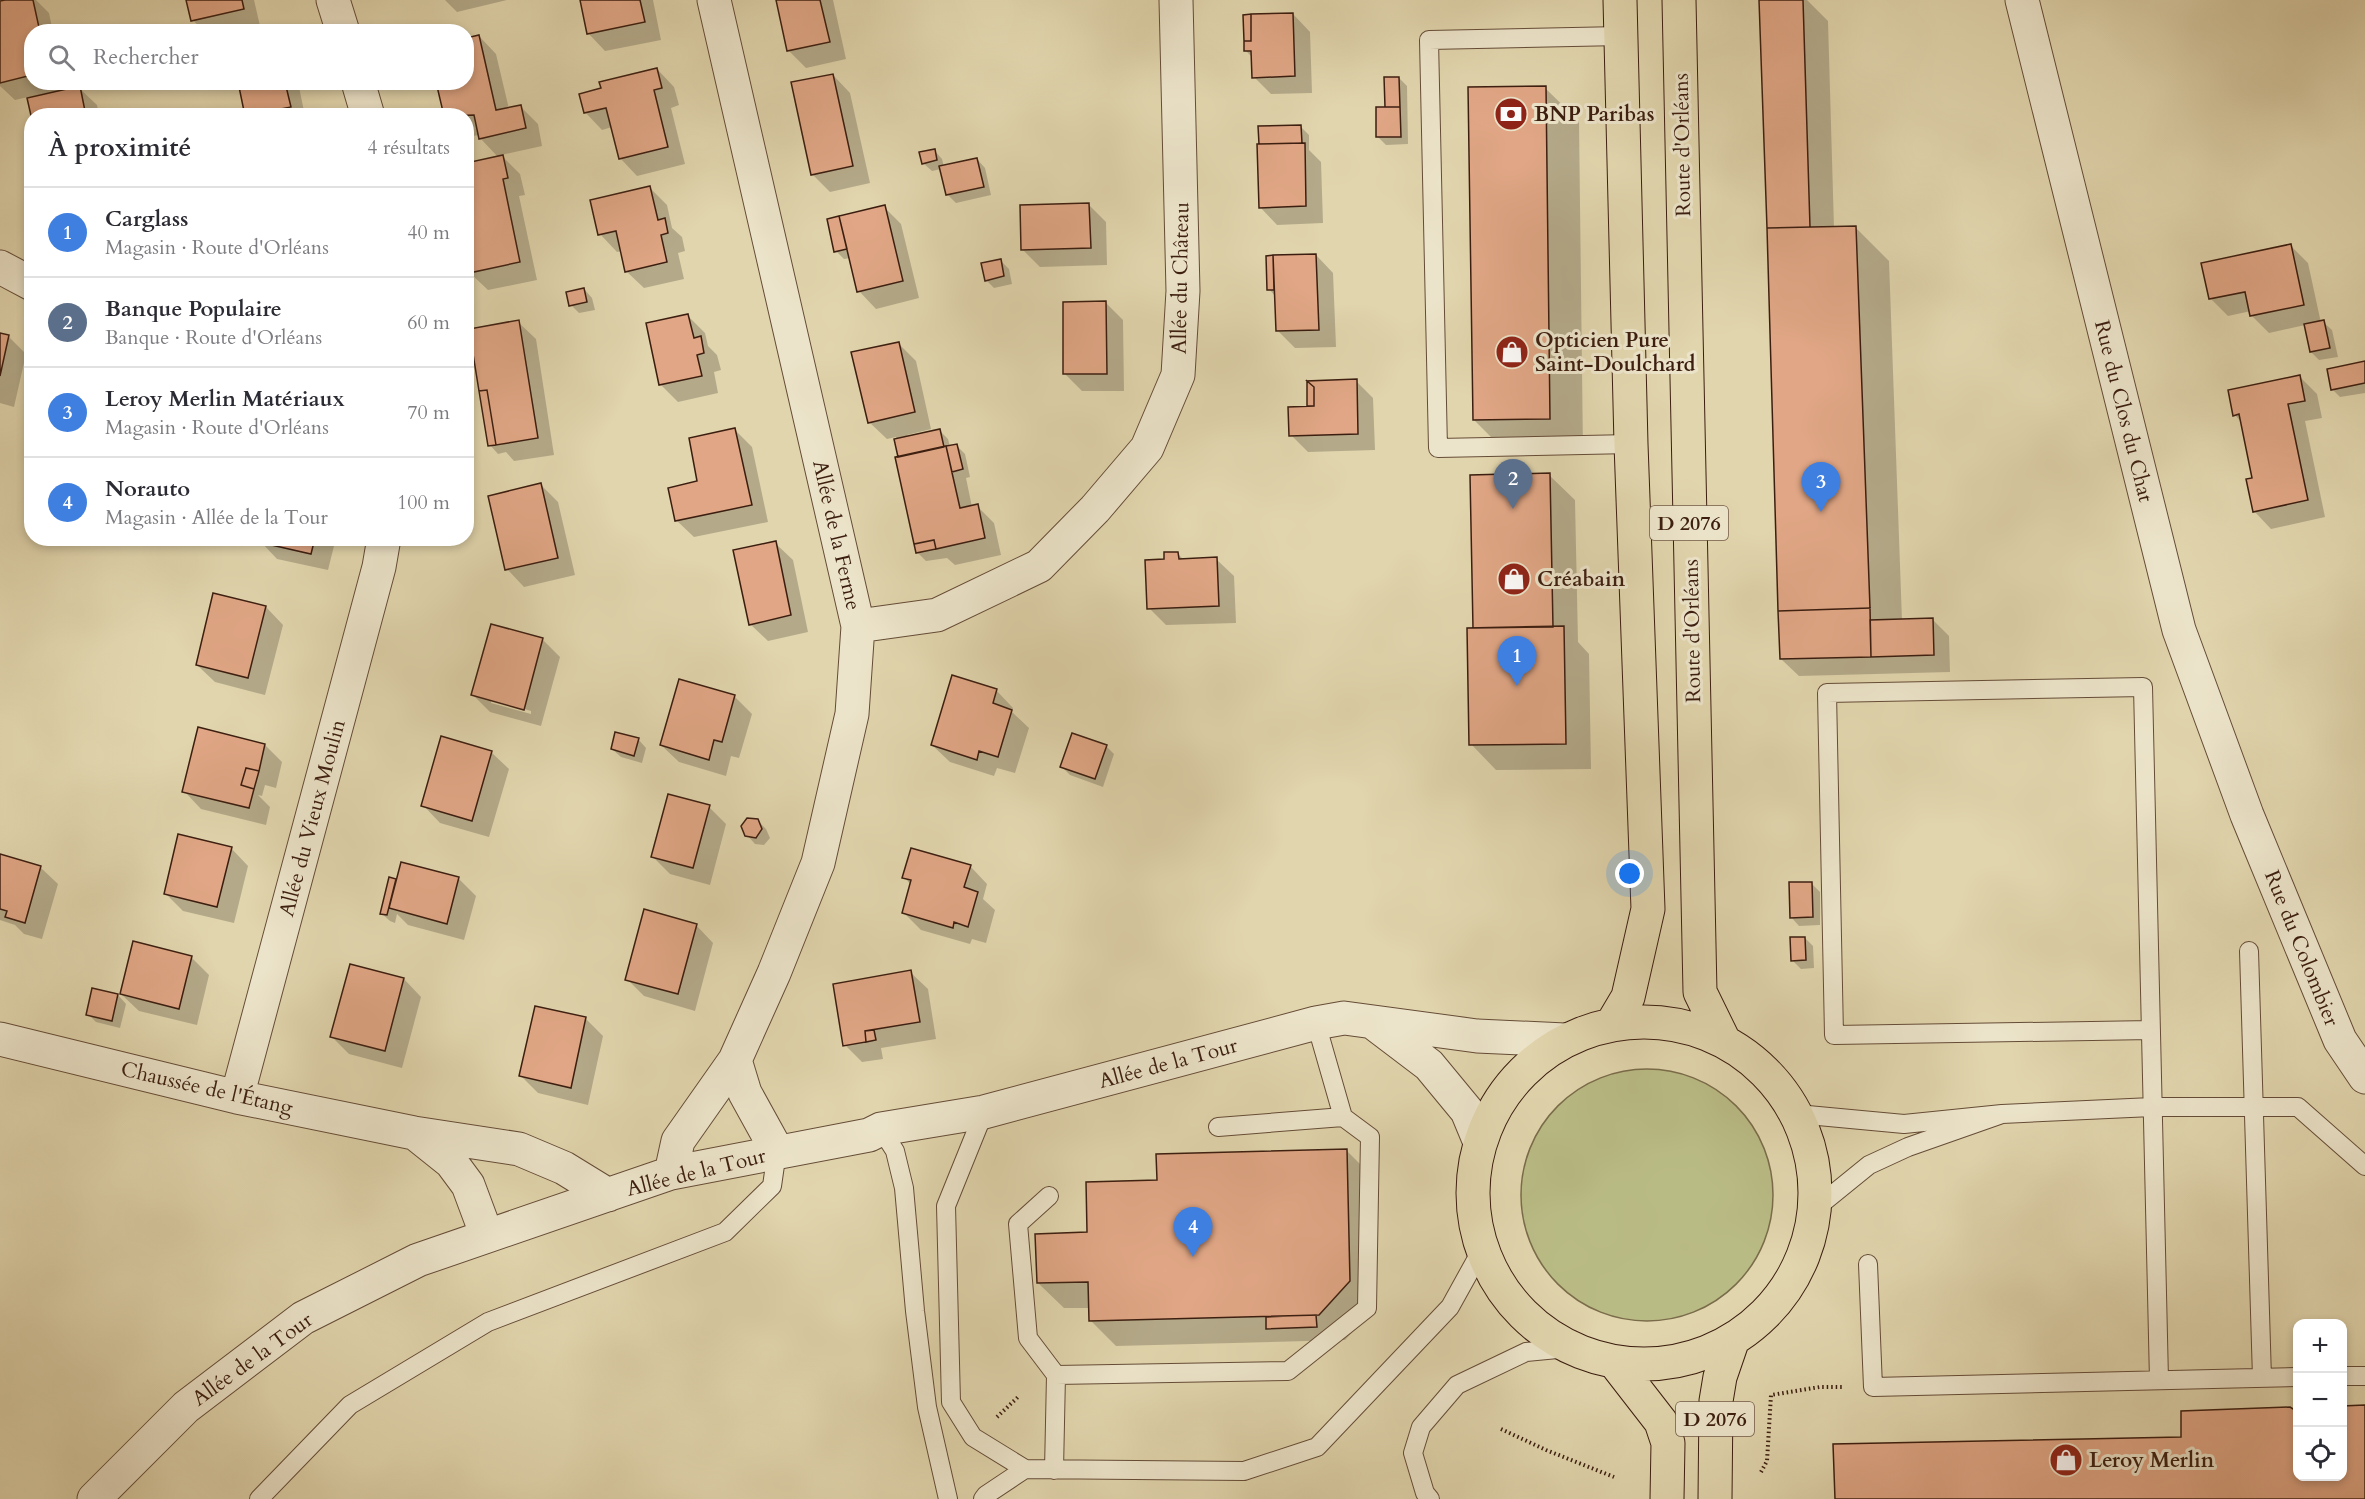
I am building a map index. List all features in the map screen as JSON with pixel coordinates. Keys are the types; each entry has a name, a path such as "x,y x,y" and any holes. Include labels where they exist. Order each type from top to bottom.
{"main road":[{"name":"D 2076","path":"1612,1024 1628,997 1648,909 1631,444 1620,0"},
{"name":"Route d'Orléans","path":"1679,0 1700,992 1724,1041"},
{"path":"1666,1023 1724,1041 1772,1078 1797,1114 1817,1163 1816,1208 1804,1258 1773,1308 1732,1342 1678,1362 1617,1364 1568,1348 1535,1327 1503,1293 1481,1251 1471,1196 1479,1140 1505,1090 1531,1063 1565,1040 1612,1024 1666,1023"},
{"name":"D 2076","path":"1715,1499 1716,1401 1720,1377 1732,1342"},
{"name":"D 2076","path":"1617,1364 1661,1422 1668,1443 1667,1499"}],"street":[{"path":"333,0 340,24"},
{"name":"Allée de la Ferme","path":"671,1173 678,1141 735,1060 774,973 818,863 852,714 858,626 714,0"},
{"name":"Allée du Château","path":"858,626 937,615 1040,566 1095,509 1147,448 1178,375 1183,291 1176,0"},
{"name":"Rue du Clos du Chat","path":"2022,0 2179,630 2247,815"},
{"path":"360,90 366,108"},
{"path":"0,267 24,280"},
{"name":"Allée du Vieux Moulin","path":"237,1097 379,567 383,546"},
{"name":"Rue du Colombier","path":"2247,815 2340,1040 2365,1077"},
{"name":"Allée de la Tour","path":"94,1499 186,1407 303,1318 418,1260 671,1173 869,1135 881,1129 984,1112 1316,1023 1344,1018 1495,1038 1565,1040"},
{"name":"Allée de la Tour","path":"1374,1023 1429,1065 1467,1111 1479,1140"},
{"name":"Chaussée de l'Étang","path":"0,1039 237,1097 414,1133 519,1149 564,1168 608,1195"},
{"path":"735,1060 744,1094 777,1151"},
{"name":"Chaussée de l'Étang","path":"414,1133 451,1162 468,1185 487,1236"}],"lane":[{"path":"1621,36 1429,39 1438,448 1631,444"},
{"path":"2151,1030 1834,1035 1827,693 2143,687 2151,1030 2152,1107 2159,1380"},
{"path":"2249,951 2262,1378"},
{"path":"1056,1375 1288,1371 1367,1308 1370,1137 1343,1117 1316,1023"},
{"path":"1797,1114 1904,1124 2002,1114 2152,1107 2298,1107 2365,1166"},
{"path":"984,1112 946,1206 951,1402 973,1437 1024,1469 1244,1471 1317,1447 1450,1307 1481,1251"},
{"path":"1816,1208 1869,1165 1908,1147 2002,1114"},
{"path":"1218,1127 1343,1117"},
{"path":"881,1129 895,1152 904,1188 915,1311 926,1396 948,1499"},
{"path":"259,1499 350,1405 488,1323 725,1232 772,1186 777,1151"},
{"path":"1049,1196 1018,1224 1028,1338 1056,1375 1054,1470"},
{"path":"1868,1264 1873,1387 2293,1377"},
{"path":"1430,1499 1425,1493 1413,1453 1421,1427 1457,1385 1526,1352 1568,1348"},
{"path":"2347,1376 2365,1376"},
{"path":"983,1499 1024,1469"}],"path":[{"path":"1761,1472 1767,1461 1771,1395 1820,1387 1873,1387"},
{"path":"995,1418 1018,1397"},
{"path":"1502,1429 1546,1450 1614,1477"}],"green space":[{"path":"1647,1069 1684,1074 1717,1090 1736,1106 1752,1125 1768,1158 1773,1195 1768,1232 1752,1265 1736,1284 1717,1300 1684,1316 1647,1321 1610,1316 1577,1300 1558,1284 1542,1265 1526,1232 1521,1195 1526,1158 1542,1125 1558,1106 1577,1090 1610,1074"}],"building":[{"path":"33,0 38,24 24,24 24,77 0,83 0,1"},
{"path":"186,0 242,0 244,9 191,21"},
{"path":"580,0 640,0 645,22 587,34"},
{"path":"776,0 820,0 830,42 787,51"},
{"path":"1759,0 1803,0 1810,227 1767,228"},
{"path":"1293,13 1295,76 1252,78 1251,51 1244,51 1244,41 1251,41 1251,14"},
{"path":"1251,14 1251,41 1244,41 1243,15"},
{"path":"479,35 496,110 521,105 526,128 479,139 474,108 442,108 438,90 474,90 474,36"},
{"path":"657,68 662,88 654,90 668,147 619,159 606,108 584,113 579,94 601,88 599,82"},
{"path":"833,74 853,166 811,175 791,82"},
{"path":"1384,77 1399,77 1400,107 1385,107"},
{"path":"1546,86 1550,419 1473,420 1468,87"},
{"path":"62,90 81,90 84,108 29,108 27,98"},
{"path":"240,90 287,90 291,107 286,108 243,108"},
{"path":"1376,107 1400,107 1401,137 1376,137"},
{"path":"1301,125 1302,143 1259,144 1258,126"},
{"path":"1305,143 1306,206 1259,208 1257,144"},
{"path":"935,149 937,160 922,164 919,152"},
{"path":"503,155 508,178 503,179 520,262 474,272 474,161"},
{"path":"977,158 984,187 946,195 939,166"},
{"path":"650,186 658,220 665,218 668,233 661,235 667,262 625,272 616,231 598,235 590,200"},
{"path":"1089,203 1091,248 1021,250 1020,205"},
{"path":"885,205 903,281 857,292 839,216"},
{"path":"839,216 847,249 834,252 827,219"},
{"path":"1856,226 1870,608 1778,611 1767,228"},
{"path":"2291,244 2304,305 2250,316 2245,292 2209,299 2201,263"},
{"path":"1316,254 1319,330 1276,331 1273,255"},
{"path":"1273,255 1274,290 1267,290 1266,256"},
{"path":"1001,259 1004,276 985,281 981,263"},
{"path":"584,288 587,302 569,306 566,292"},
{"path":"1106,301 1107,374 1063,374 1063,302"},
{"path":"688,314 694,338 701,336 704,353 697,355 702,376 659,385 646,323"},
{"path":"519,320 538,438 496,445 487,390 479,391 474,360 474,328"},
{"path":"2324,320 2330,348 2310,352 2304,324"},
{"path":"0,333 9,335 0,376"},
{"path":"899,342 915,412 868,423 851,352"},
{"path":"2365,361 2365,383 2331,390 2327,369"},
{"path":"2300,375 2305,401 2288,404 2308,500 2253,512 2246,479 2252,478 2239,414 2233,416 2228,390"},
{"path":"1357,379 1358,434 1289,436 1288,407 1314,406 1314,387 1307,381"},
{"path":"1307,381 1314,387 1314,406 1307,406"},
{"path":"487,390 496,445 488,446 479,391"},
{"path":"735,428 752,505 675,521 668,488 697,481 689,438"},
{"path":"940,429 944,447 898,457 894,439"},
{"path":"957,444 963,469 952,472 946,446"},
{"path":"946,446 960,508 978,504 985,538 936,549 934,540 914,544 895,457"},
{"path":"1550,473 1553,627 1473,628 1470,475"},
{"path":"541,483 558,558 505,570 488,496"},
{"path":"934,540 936,549 916,553 914,544"},
{"path":"776,541 791,615 749,625 733,550"},
{"path":"276,546 313,546 311,554"},
{"path":"1164,552 1178,552 1179,559 1217,557 1219,606 1147,609 1145,560 1164,559"},
{"path":"213,593 266,606 248,678 196,665"},
{"path":"1870,608 1871,657 1780,659 1778,611"},
{"path":"1933,618 1934,655 1871,657 1870,620"},
{"path":"491,624 543,638 524,710 471,695"},
{"path":"1564,626 1566,744 1469,745 1467,628"},
{"path":"952,675 997,689 993,703 1012,710 998,757 979,751 977,760 931,745"},
{"path":"679,679 735,695 722,742 714,740 709,760 660,745"},
{"path":"198,727 265,744 259,771 246,768 241,785 254,789 249,808 182,792"},
{"path":"615,732 639,738 634,756 611,749"},
{"path":"1072,733 1107,745 1095,779 1060,767"},
{"path":"441,736 492,751 472,821 421,806"},
{"path":"246,768 259,771 254,789 241,785"},
{"path":"668,794 710,805 693,868 651,857"},
{"path":"747,818 758,819 762,829 756,838 745,836 741,826"},
{"path":"178,834 232,847 217,907 164,894"},
{"path":"911,848 971,865 964,887 978,892 968,927 954,922 953,928 902,913 911,880 902,878"},
{"path":"0,854 41,866 25,923 5,917 7,911 0,909"},
{"path":"401,862 459,877 447,924 389,908"},
{"path":"389,877 396,879 387,915 380,914"},
{"path":"1789,882 1812,882 1813,917 1790,918"},
{"path":"644,909 697,924 678,994 625,980"},
{"path":"1790,937 1805,937 1806,960 1791,961"},
{"path":"133,941 192,956 179,1009 120,994"},
{"path":"350,964 404,978 385,1051 330,1037"},
{"path":"911,970 920,1022 865,1031 866,1042 843,1046 833,984"},
{"path":"92,988 118,994 112,1021 86,1015"},
{"path":"535,1006 586,1017 571,1088 519,1076"},
{"path":"874,1030 876,1040 866,1042 865,1031"},
{"path":"1347,1149 1350,1281 1319,1315 1089,1321 1088,1282 1037,1283 1035,1234 1087,1232 1086,1182 1157,1180 1156,1154"},
{"path":"1316,1315 1317,1327 1266,1329 1266,1317"},
{"name":"Leroy Merlin","path":"2365,1405 2365,1499 1835,1499 1833,1444 2181,1437 2181,1411 2290,1407 2293,1409 2293,1481 2347,1481 2347,1406"}],"place":[{"name":"BNP Paribas","path":"1511,114"},
{"name":"Opticien Pure Saint-Doulchard","path":"1512,352"},
{"name":"Banque Populaire","path":"1513,509"},
{"name":"Leroy Merlin Matériaux","path":"1821,512"},
{"name":"Créabain","path":"1514,579"},
{"name":"Carglass","path":"1517,686"},
{"name":"Norauto","path":"1193,1257"},
{"name":"Leroy Merlin","path":"2066,1460"}]}
